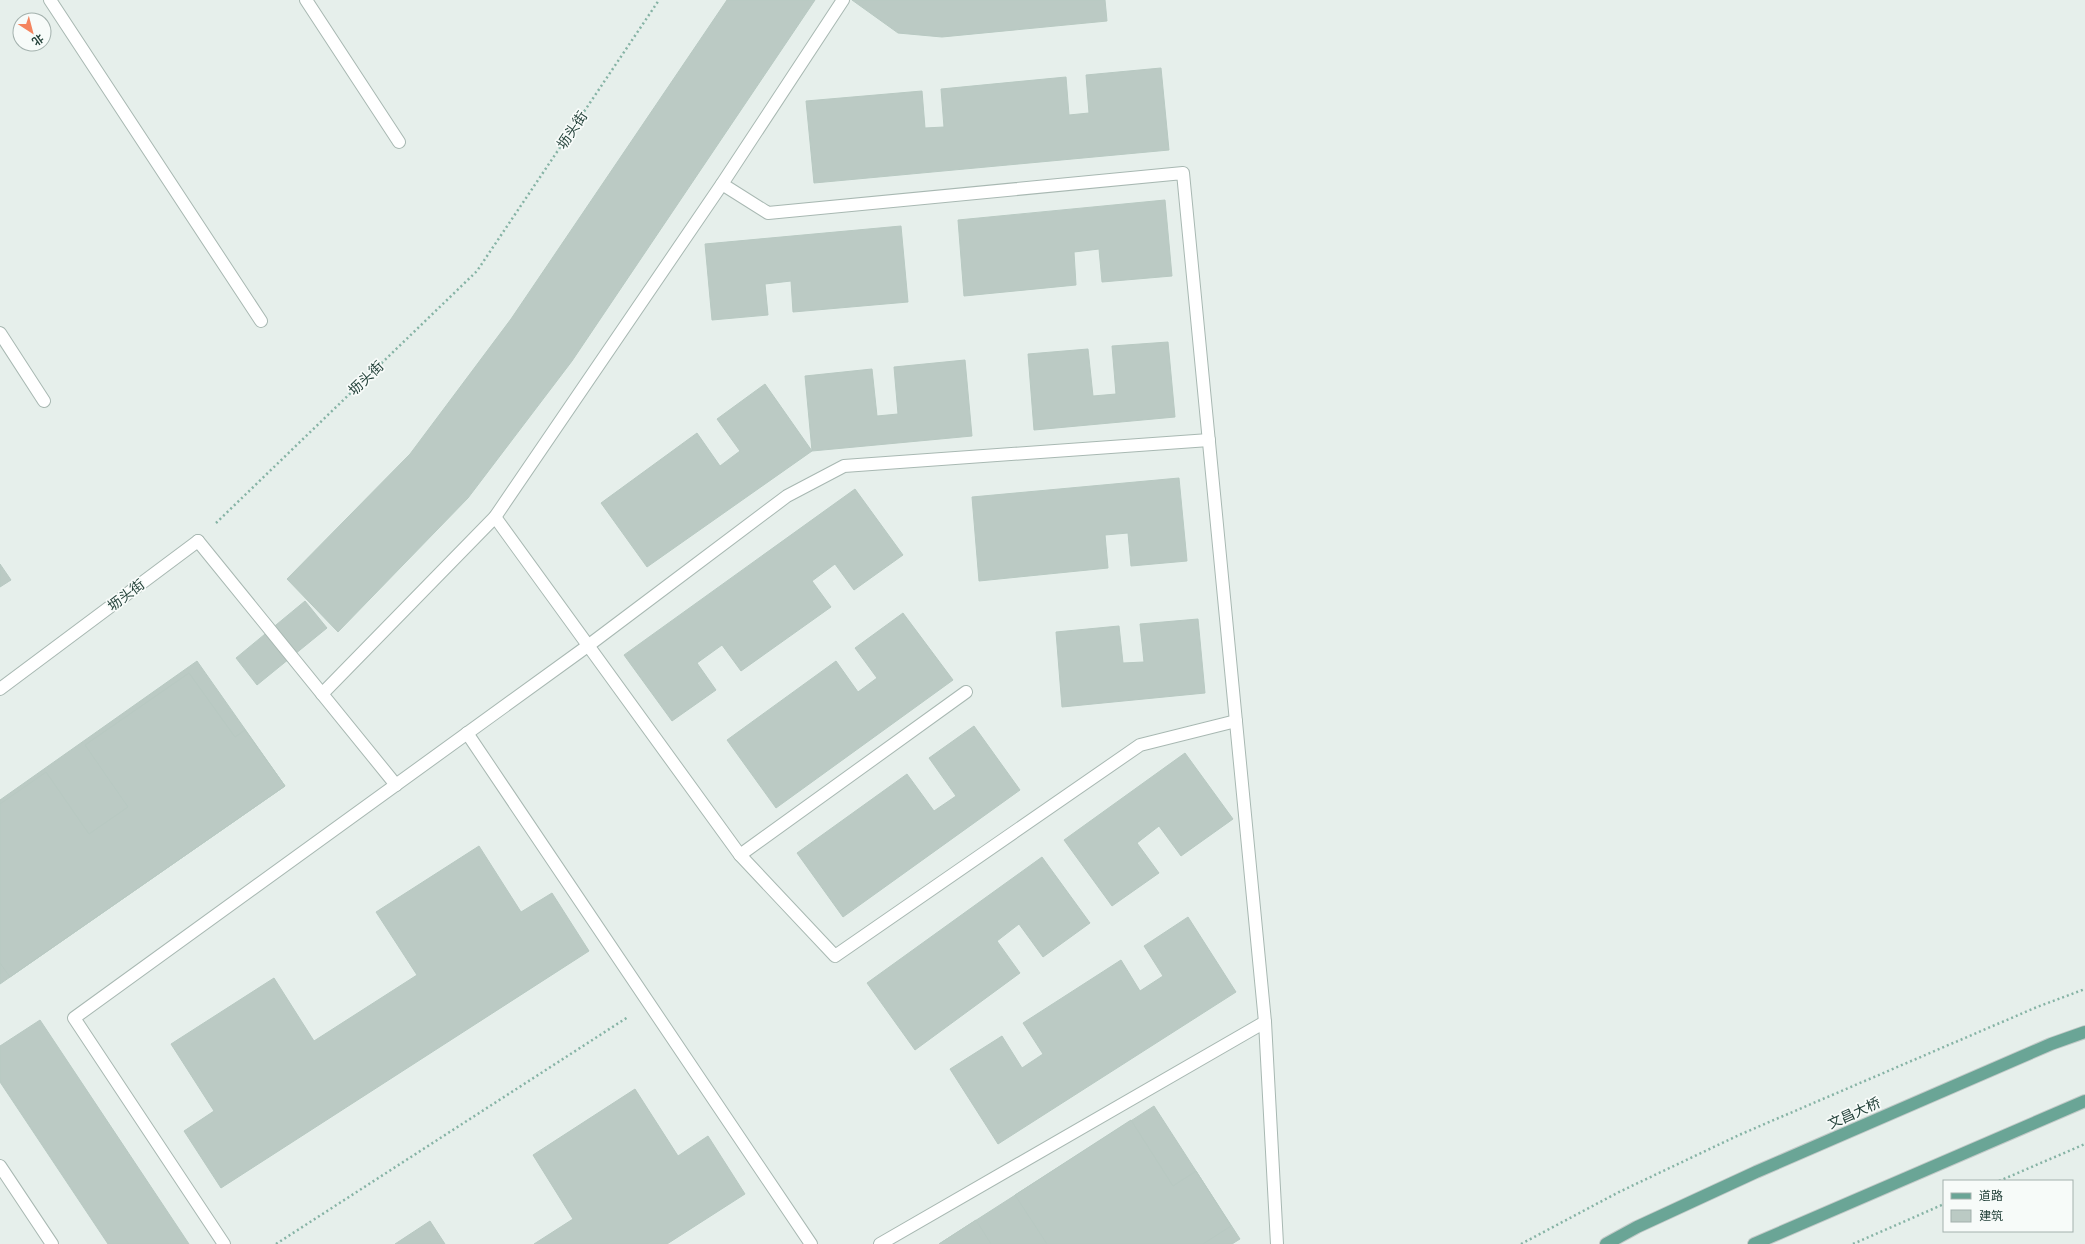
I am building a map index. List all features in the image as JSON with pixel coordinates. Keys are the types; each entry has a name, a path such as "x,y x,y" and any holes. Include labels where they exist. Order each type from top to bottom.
{"main road":[{"name":"文昌大桥","path":"1606,1244 1637,1227 1870,1122 2044,1047 2085,1032"},
{"path":"1754,1244 2085,1101"}],"street":[{"path":"50,0 261,321"},
{"path":"306,0 399,142"},
{"path":"322,694 495,517 722,184 843,0"},
{"path":"722,184 768,212 1183,173 1265,1022 1277,1244"},
{"path":"0,333 44,401"},
{"path":"224,1244 74,1018 589,645 787,496 844,466 1209,440"},
{"path":"495,517 740,855 835,956 1140,745 1236,721"},
{"path":"198,541 396,785"},
{"name":"坜头街","path":"0,689 198,541"},
{"path":"740,855 966,692"},
{"path":"467,733 811,1244"},
{"path":"880,1244 1265,1022"},
{"path":"0,1166 52,1244"}],"path":[{"name":"坜头街","path":"198,541 477,271 659,0"},
{"path":"1521,1244 1619,1192 1740,1135 1896,1066 2037,1007 2085,989"},
{"path":"276,1244 648,1003"},
{"path":"2000,1180 2085,1144"},
{"path":"1853,1244 1943,1204"}],"building":[{"path":"727,0 815,0 572,361 468,498 338,632 287,579 410,454 511,319"},
{"path":"852,0 1105,0 1107,21 942,37 898,33"},
{"path":"1161,68 1169,150 814,183 806,101 922,91 925,128 944,127 941,89 1066,77 1069,115 1089,113 1086,75"},
{"path":"1165,200 1172,276 1102,282 1099,249 1074,252 1076,285 964,296 958,220"},
{"path":"901,226 908,302 793,312 791,281 765,284 768,315 712,320 705,244"},
{"path":"1168,342 1175,417 1034,430 1028,354 1088,349 1093,396 1116,394 1112,346"},
{"path":"965,360 972,436 812,451 805,376 872,369 877,416 898,414 894,367"},
{"path":"765,384 812,451 647,567 601,503 697,433 720,466 740,451 717,419"},
{"path":"1179,478 1187,561 1131,566 1128,533 1105,535 1108,568 979,581 972,497"},
{"path":"855,489 903,555 854,590 835,564 812,581 831,607 741,671 722,645 697,663 716,690 672,721 624,655"},
{"path":"0,564 11,580 0,587"},
{"path":"305,601 327,628 257,685 236,658"},
{"path":"903,613 953,680 776,808 727,740 836,661 858,692 877,678 855,648"},
{"path":"1198,619 1205,693 1062,707 1056,632 1119,626 1123,663 1144,662 1140,624"},
{"path":"197,661 285,786 0,984 0,800"},
{"path":"189,673 235,737 245,730 285,786 10,977 0,963 0,804 46,772 89,834 128,807 85,745"},
{"path":"974,726 1020,790 843,917 797,853 907,774 934,811 956,796 929,758"},
{"path":"1185,753 1233,819 1181,856 1159,826 1137,843 1159,873 1112,906 1064,840"},
{"path":"479,846 521,912 552,893 589,951 221,1188 184,1131 214,1111 171,1044 274,978 314,1041 417,975 376,912"},
{"path":"1042,857 1090,923 1043,957 1019,924 997,941 1020,973 915,1050 867,983"},
{"path":"1188,917 1236,992 998,1144 950,1069 1002,1036 1022,1068 1043,1054 1023,1023 1121,960 1140,991 1163,976 1144,946"},
{"path":"40,1020 189,1244 108,1244 0,1082 0,1046"},
{"path":"635,1089 678,1156 708,1136 745,1194 667,1244 534,1244 573,1219 533,1155"},
{"path":"1154,1106 1240,1239 1232,1244 939,1244"},
{"path":"1131,1120 1173,1186 1196,1171 1231,1226 1203,1244 1047,1244 1015,1195"},
{"path":"976,1220 991,1244 939,1244"},
{"path":"430,1221 445,1244 395,1244"}]}
